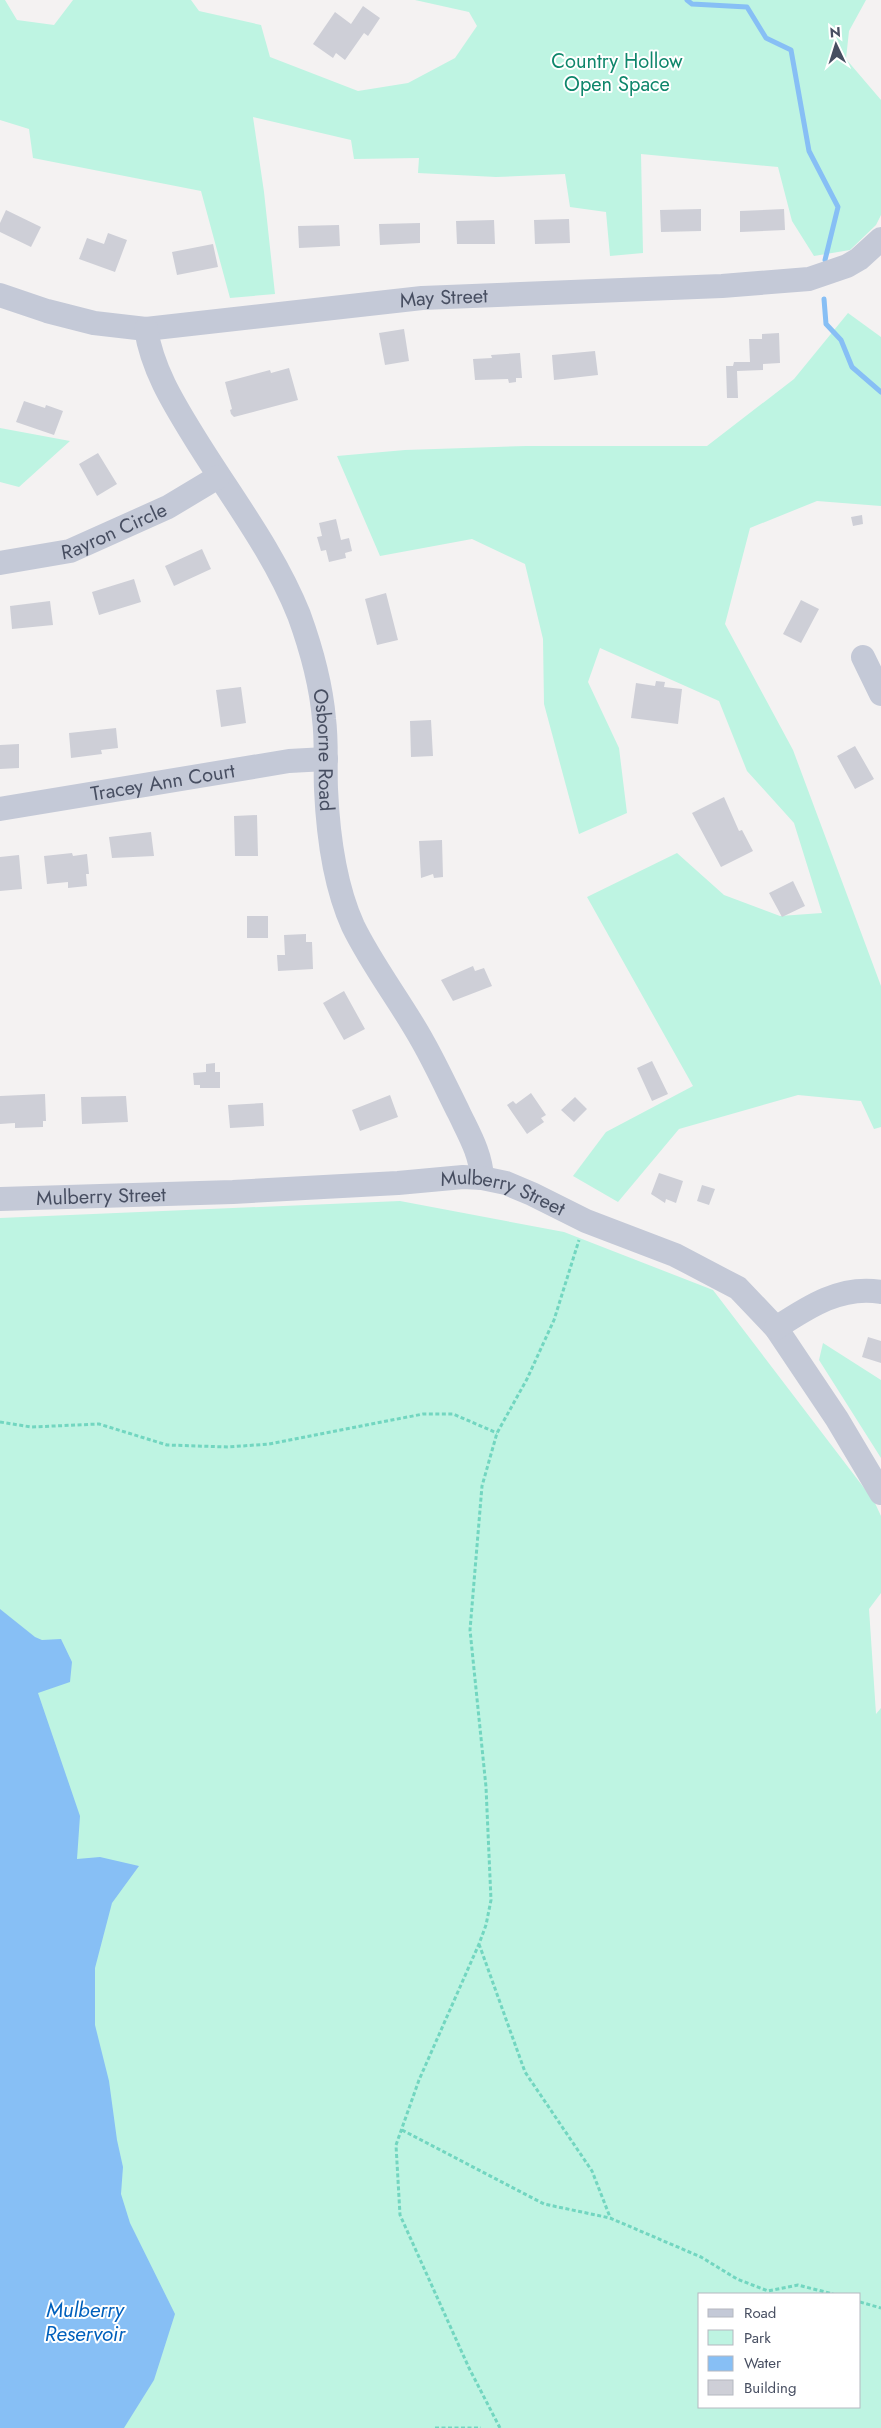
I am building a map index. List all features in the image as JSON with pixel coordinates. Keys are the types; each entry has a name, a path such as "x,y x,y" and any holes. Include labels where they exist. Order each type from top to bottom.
{"street":[{"name":"May Street","path":"0,295 47,311 94,323 146,329 422,298 614,292 809,279 847,266 859,259 881,239"},
{"name":"Osborne Road","path":"146,329 150,349 160,377 218,477 256,531 280,571 298,614 308,640 321,694 325,721 329,824 334,863 344,903 372,961 423,1041 478,1154 482,1178"},
{"name":"Rayron Circle","path":"0,563 70,550 168,507 218,477"},
{"path":"863,657 881,694"},
{"name":"Tracey Ann Court","path":"0,809 289,761 326,760"},
{"name":"Mulberry Street","path":"0,1199 233,1192 398,1183 463,1176 482,1178 506,1184 532,1194 586,1221 675,1255 711,1272 738,1288 776,1328 832,1411 881,1493"},
{"path":"776,1328 820,1300 842,1294 881,1292"}],"path":[{"path":"500,2428 469,2368 400,2215 396,2145 419,2080 479,1944 486,1925 491,1900 486,1787 470,1630 482,1486 497,1433 527,1379 554,1320 586,1221"},
{"path":"0,1422 31,1427 99,1424 167,1445 228,1447 269,1444 423,1414 453,1414 497,1433"},
{"path":"479,1944 525,2072 592,2171 610,2218"},
{"path":"402,2130 544,2204 610,2218 701,2257 737,2280 768,2291 798,2285 829,2293"},
{"path":"861,2302 881,2308"},
{"path":"435,2428 481,2428"}],"green space":[{"name":"Country Hollow Open Space","path":"0,0 5,0 17,20 54,25 73,0 191,0 199,11 261,25 270,57 358,91 408,83 455,58 477,26 469,12 415,0 866,0 849,31 846,59 881,100 881,215 876,225 850,250 814,256 792,221 778,167 641,154 643,253 610,256 606,212 570,207 565,174 496,177 418,173 419,158 354,159 351,140 253,117 264,192 275,294 230,298 201,191 33,158 29,129 0,120"},
{"path":"848,313 881,337 881,506 817,501 750,528 725,624 793,750 881,986 881,1127 874,1129 861,1101 798,1095 679,1129 618,1202 573,1176 606,1132 693,1086 587,897 677,853 724,895 780,916 822,913 794,823 747,771 719,701 600,648 588,682 619,748 627,813 579,834 544,704 543,639 525,564 472,539 380,556 337,456 405,450 526,446 707,446 794,379"},
{"path":"0,428 70,441 19,487 0,482"},
{"path":"400,1201 564,1232 713,1290 874,1501 881,1516 881,1593 869,1609 876,1714 881,1708 881,2428 0,2428 0,1218"},
{"path":"823,1343 881,1380 881,1458 819,1360"}],"water":[{"name":"Mulberry Reservoir","path":"0,1609 35,1637 42,1640 61,1639 72,1662 70,1682 38,1693 80,1816 77,1859 100,1857 139,1866 112,1903 95,1968 95,2025 109,2081 117,2140 123,2167 121,2194 130,2223 175,2314 154,2380 124,2428 0,2428"}],"building":[{"path":"363,6 380,18 368,36 364,33 345,60 336,53 333,58 313,44 335,12 351,24"},
{"path":"701,209 701,231 661,232 660,210"},
{"path":"784,209 785,230 740,232 740,211"},
{"path":"6,210 41,227 31,247 0,232 0,223"},
{"path":"569,219 570,243 535,244 534,220"},
{"path":"494,220 495,244 457,244 456,221"},
{"path":"420,223 420,243 380,245 379,224"},
{"path":"339,225 340,246 299,248 298,226"},
{"path":"108,233 127,240 115,272 79,259 87,238 104,244"},
{"path":"213,244 218,267 177,275 172,252"},
{"path":"404,329 409,361 385,365 379,333"},
{"path":"779,333 780,363 763,364 763,370 737,371 738,398 727,398 726,366 733,366 734,362 750,362 749,339 762,339 762,334"},
{"path":"595,351 598,375 554,380 552,355"},
{"path":"520,353 522,378 516,378 516,382 509,383 508,379 475,380 473,359 492,358 491,355"},
{"path":"289,368 298,400 234,417 231,414 230,410 232,409 225,382 270,370 271,373"},
{"path":"24,401 45,408 46,405 63,411 54,435 16,422"},
{"path":"98,453 117,484 97,496 79,464"},
{"path":"862,515 863,524 853,526 851,517"},
{"path":"336,519 341,540 349,538 352,551 345,553 346,558 329,562 326,550 321,551 317,537 322,536 319,523"},
{"path":"202,549 211,569 174,586 165,566"},
{"path":"134,579 141,602 99,615 92,592"},
{"path":"386,593 398,640 377,645 365,599"},
{"path":"801,600 819,609 801,643 783,634"},
{"path":"50,601 53,625 12,629 10,606"},
{"path":"656,681 665,682 664,687 682,689 678,724 631,718 636,683 655,686"},
{"path":"241,687 246,723 221,727 216,690"},
{"path":"431,720 433,756 411,757 410,721"},
{"path":"116,728 118,748 101,750 102,754 71,758 69,733"},
{"path":"19,744 19,768 0,769 0,745"},
{"path":"855,746 874,779 855,789 837,756"},
{"path":"724,797 739,831 742,830 753,851 721,867 692,813"},
{"path":"257,815 258,856 235,856 234,816"},
{"path":"151,832 154,856 112,858 109,837"},
{"path":"442,840 443,877 434,878 433,874 421,878 419,841"},
{"path":"72,853 73,856 87,854 89,874 86,874 87,886 68,888 68,882 47,884 44,856"},
{"path":"19,855 22,889 0,891 0,857"},
{"path":"793,881 805,906 782,917 769,893"},
{"path":"247,916 268,916 268,938 247,938"},
{"path":"306,934 306,942 312,942 313,969 278,971 277,955 285,955 284,935"},
{"path":"473,966 475,971 484,968 492,986 453,1001 441,980"},
{"path":"344,991 365,1029 344,1040 323,1003"},
{"path":"652,1061 668,1094 652,1101 637,1068"},
{"path":"215,1063 215,1072 220,1072 220,1088 200,1088 200,1085 194,1085 193,1073 206,1072 206,1064"},
{"path":"531,1093 546,1115 541,1118 544,1122 527,1134 507,1105 513,1101 516,1104"},
{"path":"45,1094 46,1121 43,1121 43,1127 15,1128 15,1123 0,1124 0,1096"},
{"path":"390,1095 398,1117 360,1131 352,1110"},
{"path":"126,1096 128,1122 82,1124 81,1097"},
{"path":"575,1097 587,1109 574,1122 561,1110"},
{"path":"263,1103 264,1126 230,1128 228,1105"},
{"path":"659,1173 683,1181 676,1203 666,1199 665,1203 651,1194"},
{"path":"702,1185 715,1189 709,1205 697,1201"},
{"path":"868,1337 881,1341 881,1363 862,1357"}],"waterway":[{"path":"687,0 692,4 747,7 766,38 791,50 809,151 838,207 825,260"},
{"path":"824,299 826,324 841,340 852,367 881,392"}]}
